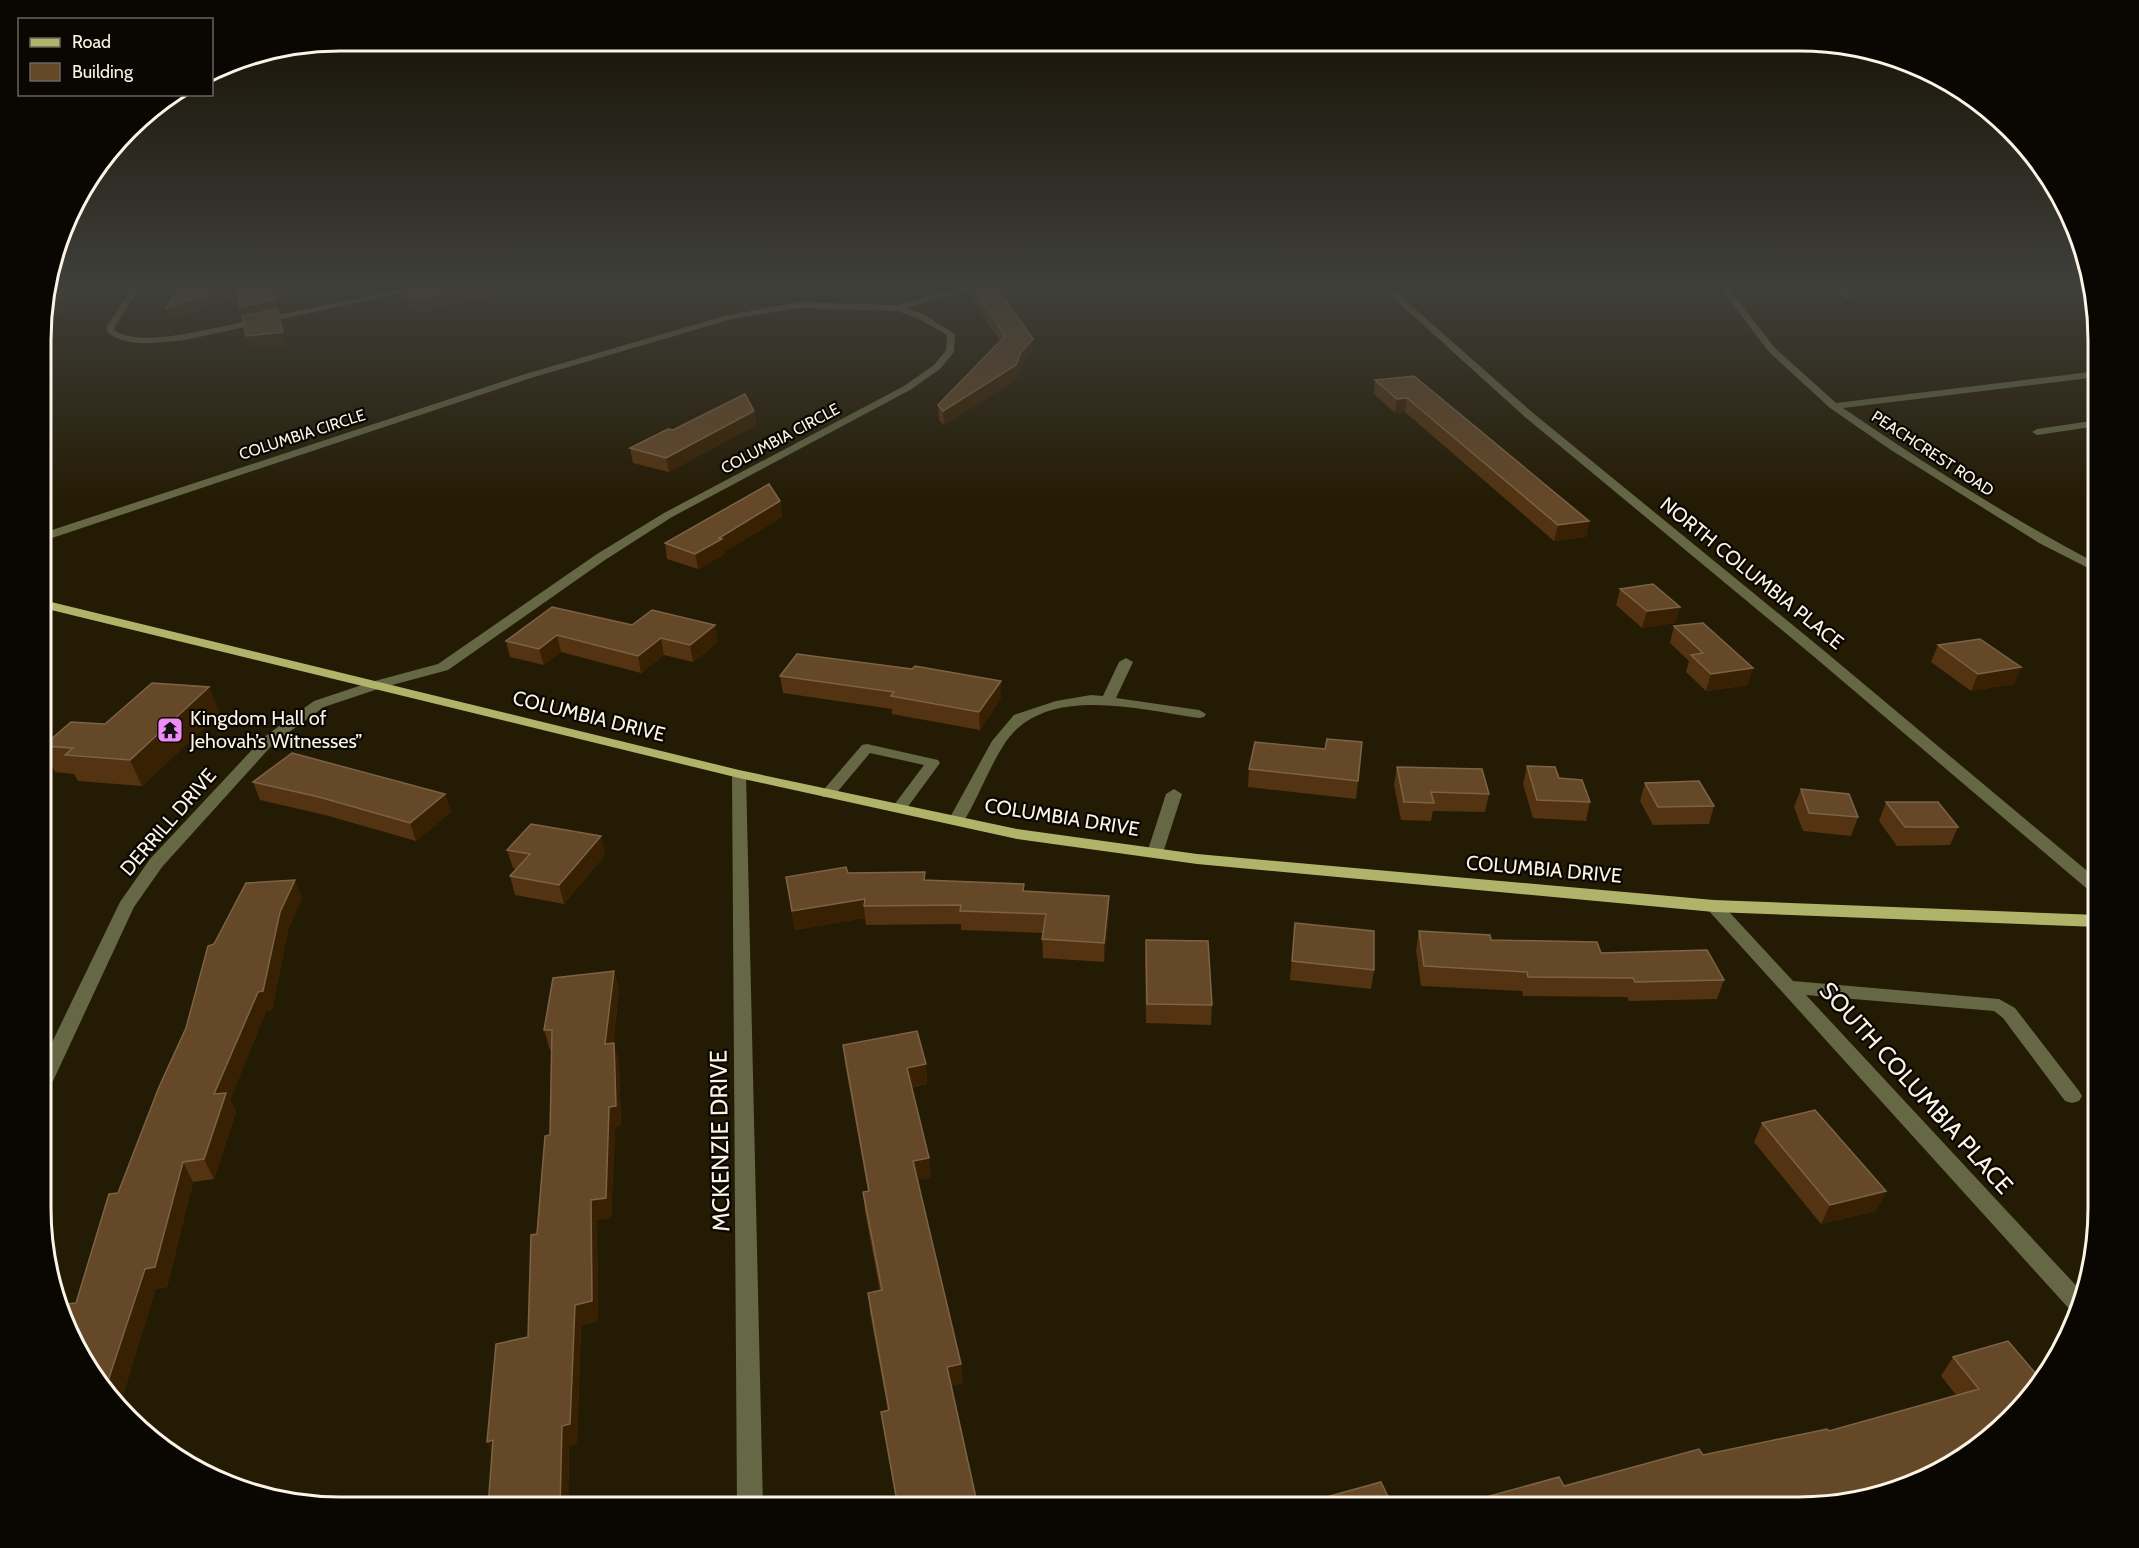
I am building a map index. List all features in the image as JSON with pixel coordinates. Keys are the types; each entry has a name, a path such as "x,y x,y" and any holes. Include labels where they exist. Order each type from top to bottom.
{"main road":[{"name":"COLUMBIA DRIVE","path":"51,606 739,774 1017,834 1220,861 1714,906 2088,921"}],"street":[{"name":"COLUMBIA CIRCLE","path":"51,534 528,376 593,357"},
{"name":"COLUMBIA CIRCLE","path":"376,685 443,667 592,563 668,515 907,388 937,368 945,357"},
{"name":"NORTH COLUMBIA PLACE","path":"1464,357 1529,415 1817,652 2088,881"},
{"name":"PEACHCREST ROAD","path":"1780,357 1834,406 1894,448 2043,540 2088,563"},
{"path":"1834,406 2088,376"},
{"path":"2037,432 2088,424"},
{"path":"2082,559 2088,558"},
{"path":"1108,701 1126,662"},
{"name":"DERRILL DRIVE","path":"51,1064 126,906 156,863 268,740 319,704 376,685"},
{"path":"956,821 999,741 1019,718 1056,705 1091,699 1199,714"},
{"path":"828,794 867,748 933,763 899,809"},
{"name":"MCKENZIE DRIVE","path":"739,774 750,1497"},
{"path":"1155,853 1174,794"},
{"name":"SOUTH COLUMBIA PLACE","path":"1714,906 2074,1298"},
{"path":"1789,987 1999,1005 2009,1013 2072,1096"}],"building":[{"path":"984,357 1019,357 1016,365 943,411 938,405"},
{"path":"1414,376 1589,521 1558,525 1407,398 1397,399 1375,380"},
{"path":"745,394 754,411 666,458 630,448 668,429 673,430"},
{"path":"769,484 780,501 719,538 722,539 695,554 665,543"},
{"path":"1653,584 1680,607 1647,611 1620,589"},
{"path":"552,607 632,625 652,610 715,625 690,645 661,638 638,656 557,635 539,649 506,641"},
{"path":"1703,623 1753,668 1711,674 1691,655 1703,653 1674,626"},
{"path":"1980,639 2021,667 1978,674 1938,645"},
{"path":"797,654 912,669 915,666 1001,681 979,712 891,696 894,692 780,676"},
{"path":"152,683 209,687 130,760 65,755 73,748 51,747 51,739 71,722 105,724"},
{"path":"1327,739 1362,742 1358,781 1249,769 1255,742 1325,749"},
{"path":"292,753 445,794 410,823 319,797 253,782"},
{"path":"1527,766 1555,767 1559,778 1582,780 1590,802 1537,800"},
{"path":"1397,767 1482,769 1489,794 1431,792 1434,803 1404,802"},
{"path":"1699,781 1714,806 1658,807 1645,783"},
{"path":"1801,789 1849,794 1858,817 1809,813"},
{"path":"1886,802 1938,802 1958,827 1905,827"},
{"path":"531,824 601,836 559,885 510,876 530,854 507,850"},
{"path":"846,867 848,873 925,872 924,880 1024,884 1023,891 1109,896 1104,943 1042,939 1046,914 960,911 961,905 864,906 865,899 792,911 786,877"},
{"path":"295,880 280,912 263,991 258,992 214,1094 226,1093 204,1159 183,1162 155,1267 145,1269 108,1380 81,1336 67,1304 76,1303 109,1194 118,1193 159,1087 186,1028 208,946 214,944 246,883"},
{"path":"1295,923 1374,931 1374,970 1292,961"},
{"path":"1419,931 1490,935 1491,940 1597,942 1601,953 1707,950 1724,980 1635,982 1633,978 1528,977 1527,972 1424,966"},
{"path":"1146,940 1208,941 1212,1005 1147,1004"},
{"path":"614,971 605,1044 614,1043 616,1106 609,1107 606,1198 591,1200 592,1301 575,1305 570,1424 562,1426 560,1497 489,1497 493,1440 487,1442 496,1344 528,1337 531,1235 537,1234 545,1136 550,1135 552,1030 544,1030 553,978"},
{"path":"917,1031 926,1064 907,1068 929,1158 913,1161 961,1364 947,1367 976,1497 896,1497 881,1412 889,1410 868,1293 882,1290 863,1192 869,1191 843,1045"},
{"path":"1815,1110 1886,1191 1830,1205 1762,1123"},
{"path":"2008,1341 2035,1373 2003,1412 1975,1437 1927,1467 1892,1482 1837,1495 1799,1497 1486,1497 1559,1477 1564,1486 1699,1449 1703,1455 1827,1429 1829,1431 1979,1389 1953,1357"},
{"path":"1381,1482 1388,1497 1327,1497"}],"place":[{"name":"Kingdom Hall of Jehovah’s Witnesses”","path":"170,730"}]}
